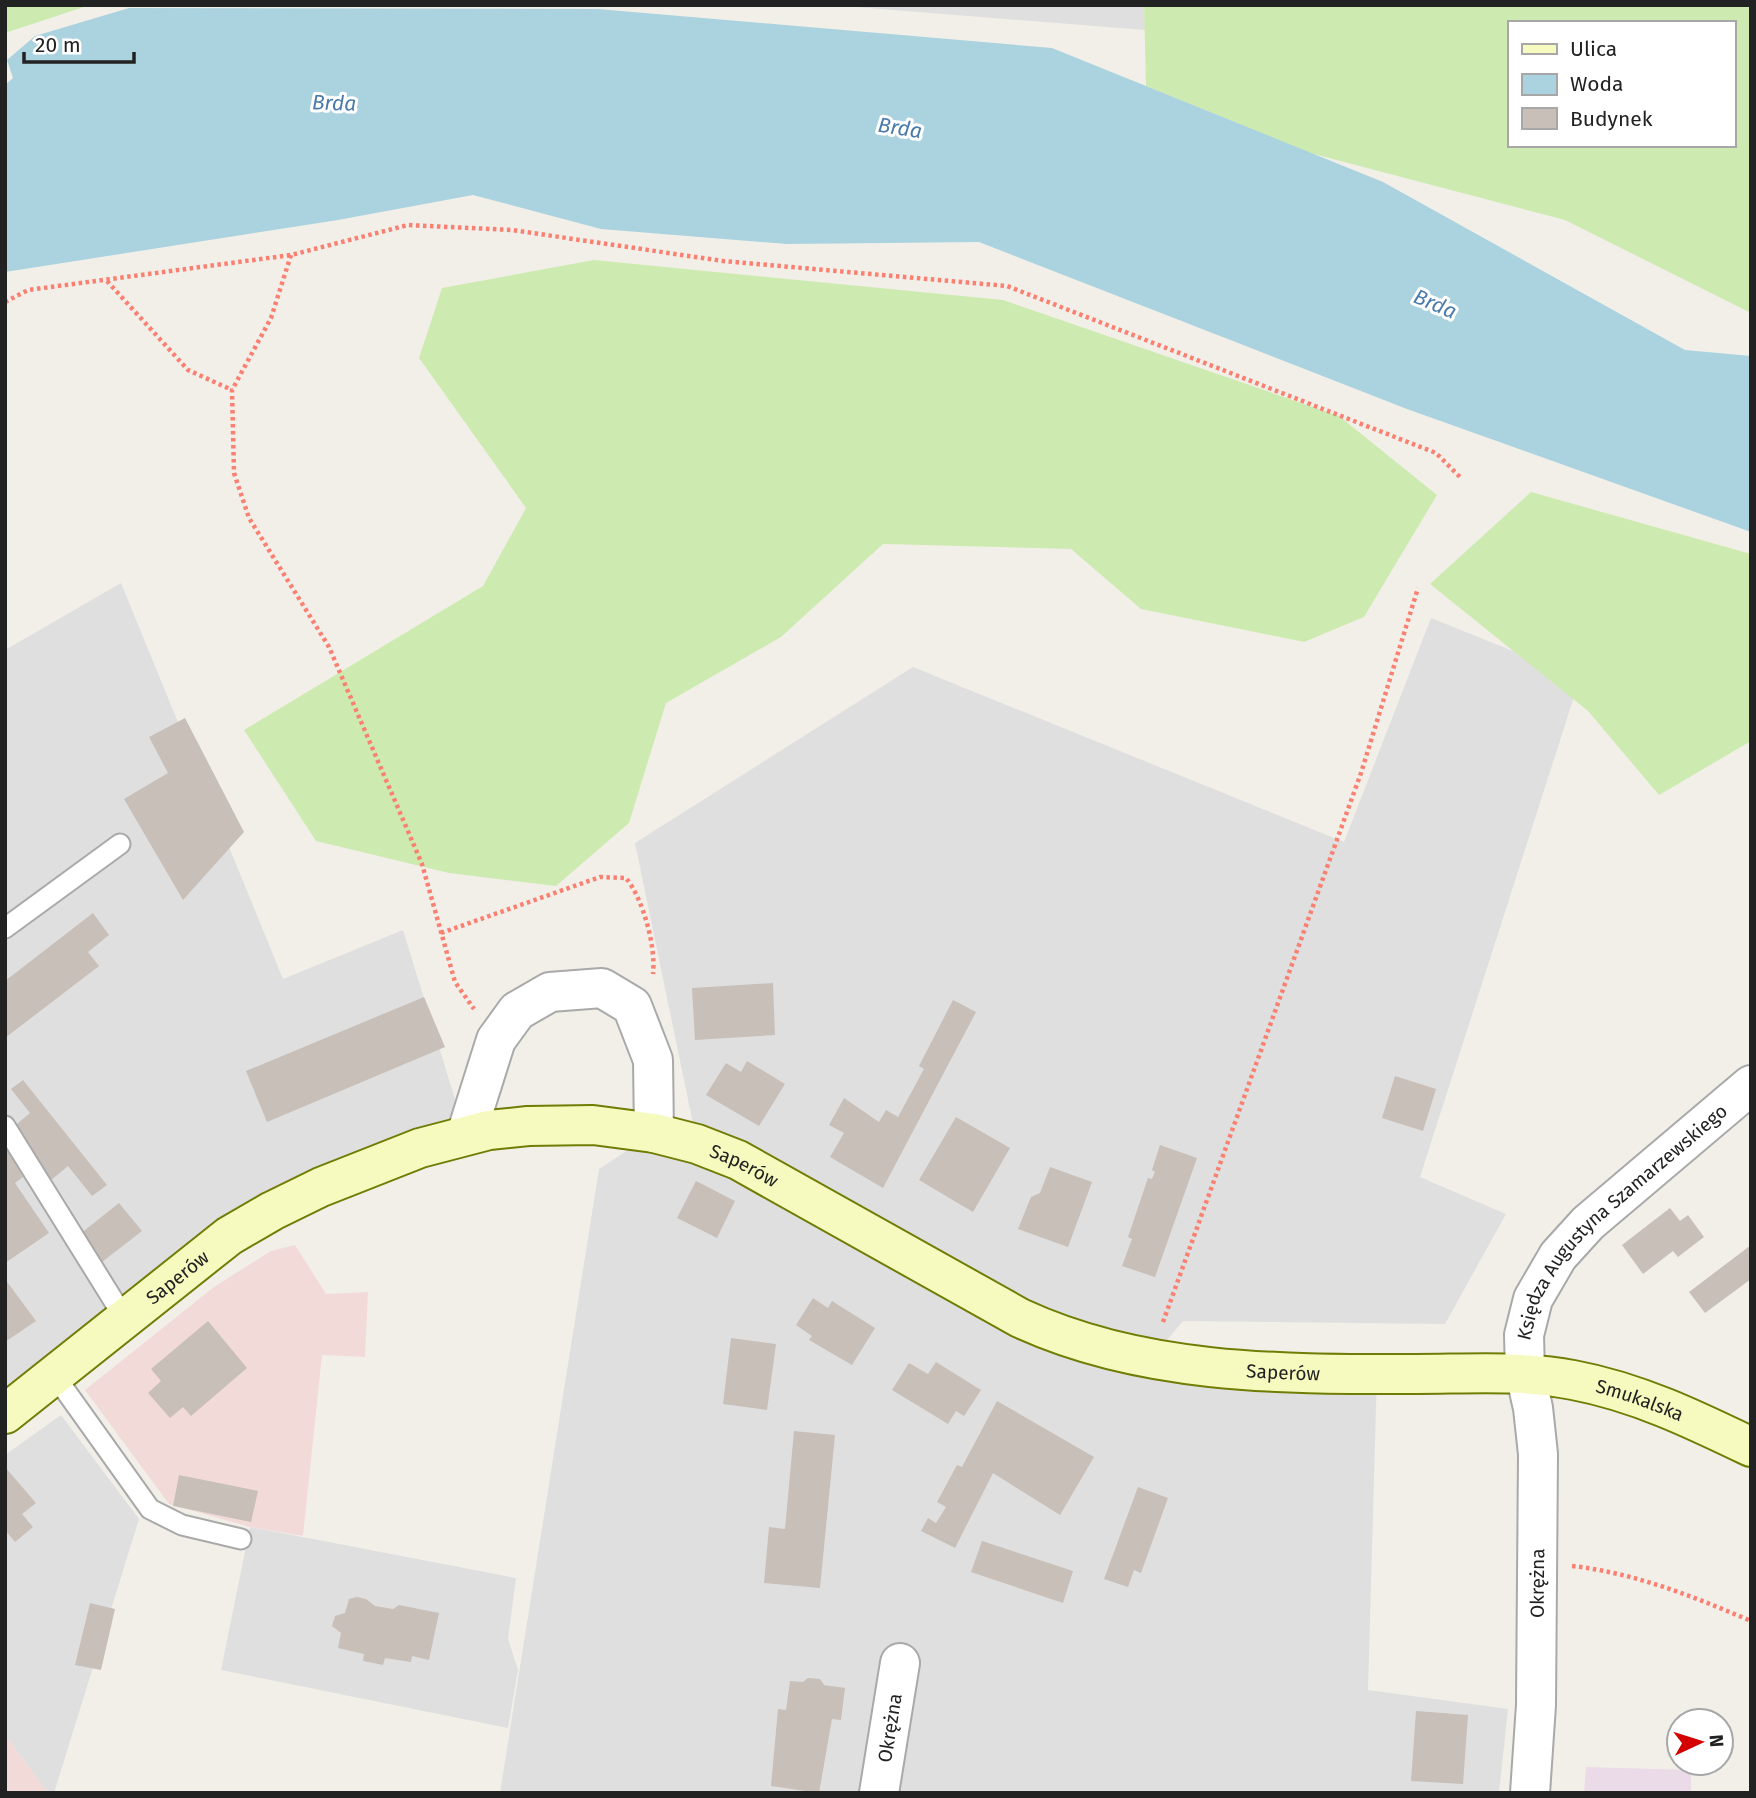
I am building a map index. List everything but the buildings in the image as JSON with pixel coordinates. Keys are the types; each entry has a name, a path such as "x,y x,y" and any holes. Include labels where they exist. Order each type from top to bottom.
{"street":[{"path":"466,1135 496,1040 517,1011 550,992 602,988 632,1006 653,1060 654,1133"},
{"name":"Księdza Augustyna Szamarzewskiego","path":"1525,1373 1524,1335 1533,1298 1558,1256 1588,1223 1751,1084"},
{"name":"Saperów","path":"5,1414 229,1236 272,1211 371,1166 466,1135 528,1126 593,1125 654,1133 697,1144 738,1160 1020,1318 1056,1335 1150,1359 1296,1372 1525,1373"},
{"name":"Smukalska","path":"1525,1373 1617,1390 1667,1407 1751,1447"},
{"name":"Okrężna","path":"1525,1373 1533,1408 1538,1454 1536,1705 1530,1793"},
{"name":"Okrężna","path":"879,1793 900,1663"}],"lane":[{"path":"5,928 120,844"},
{"path":"5,1126 125,1319"},
{"path":"55,1376 150,1509 182,1525 241,1539"}],"path":[{"path":"5,302 28,290 291,255 408,225 512,230 723,261 1007,286 1436,453 1461,478"},
{"path":"291,255 271,318 232,390 234,473 249,518 329,647 422,863 455,982 496,1040"},
{"path":"107,281 188,370 232,390"},
{"path":"1150,1359 1361,773 1418,589"},
{"path":"441,933 600,877 626,877 636,890 654,965 652,986 632,1006"},
{"path":"1536,1562 1610,1570 1680,1591 1751,1620"}],"shaded area":[{"path":"831,5 1144,5 1145,30"},
{"path":"121,583 283,979 403,930 466,1135 321,1187 5,1412 5,650"},
{"path":"1431,618 1580,678 1420,1177 1506,1214 1445,1324 1183,1321 1151,1359 1377,1374 1368,1690 1508,1709 1499,1793 500,1793 599,1169 654,1133 697,1143 635,843 913,667 1344,842"},
{"path":"295,1245 326,1294 368,1292 365,1357 322,1355 303,1536 250,1527 169,1504 85,1390 214,1287 271,1251"},
{"path":"61,1415 139,1519 54,1793 48,1793 5,1735 5,1455"},
{"path":"250,1527 516,1578 508,1639 518,1670 508,1728 221,1670"},
{"path":"5,1735 48,1793 5,1793"},
{"path":"1586,1767 1665,1769 1665,1777 1691,1777 1691,1793 1584,1793"}],"green space":[{"path":"5,5 90,5 5,33"},
{"path":"1144,5 1751,5 1751,313 1565,220 1310,153 1146,86"},
{"path":"594,260 1003,300 1339,416 1437,495 1364,617 1304,642 1141,609 1071,549 883,544 781,637 666,703 629,823 556,886 449,873 316,841 244,730 483,586 526,508 419,358 442,288"},
{"path":"1531,492 1751,554 1751,741 1659,795 1588,711 1430,584"}],"water":[{"name":"Brda","path":"129,8 598,9 1052,48 1383,182 1685,350 1751,356 1751,532 1407,409 979,242 787,244 601,229 473,195 338,220 5,272 5,85 13,78 7,60 35,36"}]}
